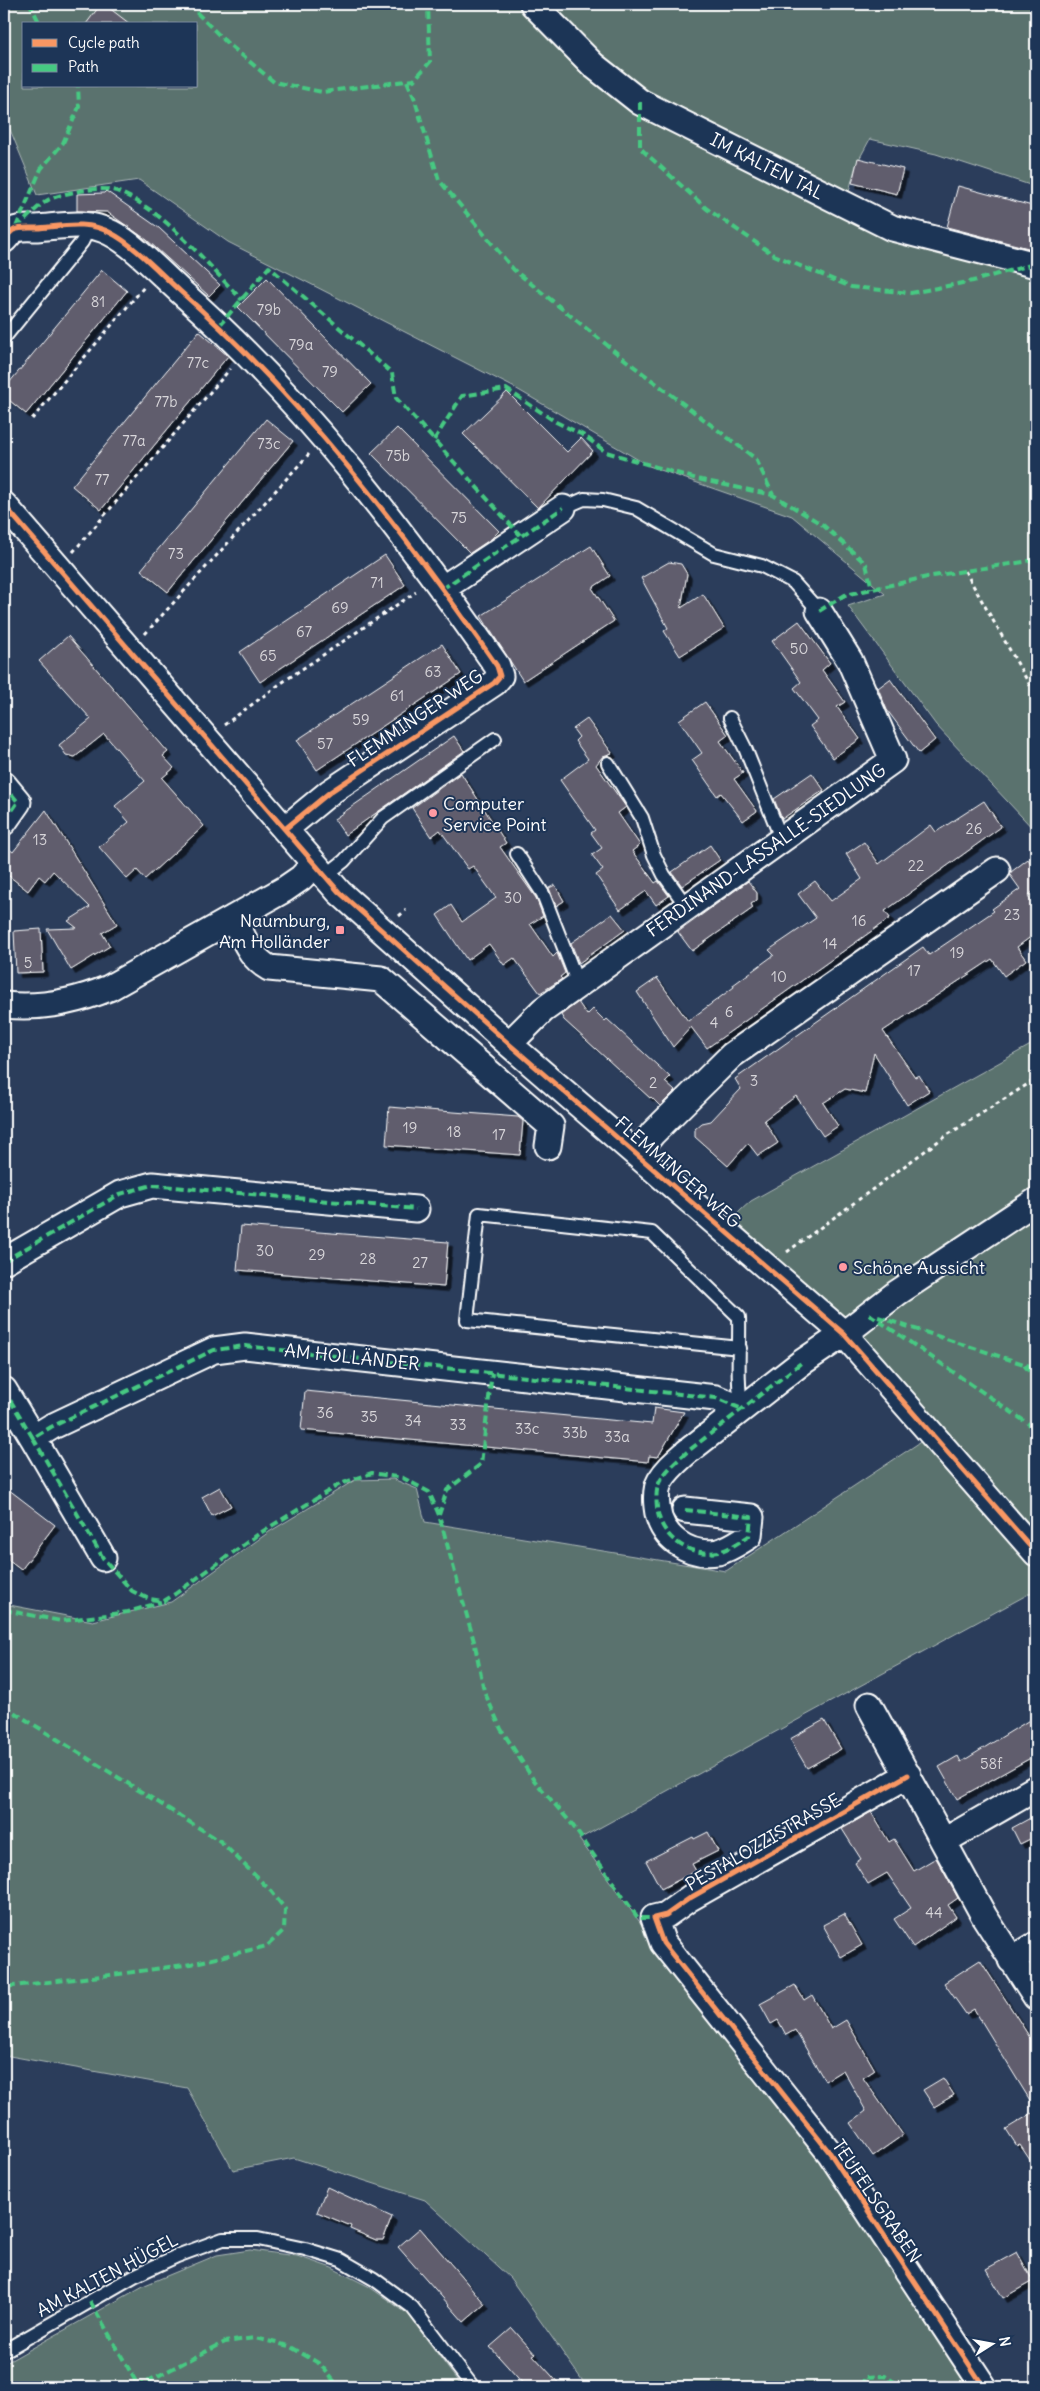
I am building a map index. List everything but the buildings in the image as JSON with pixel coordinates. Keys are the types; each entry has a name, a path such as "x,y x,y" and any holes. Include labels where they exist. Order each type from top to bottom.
{"street":[{"name":"IM KALTEN TAL","path":"533,4 593,65 640,102 892,228 1036,265"},
{"name":"FLEMMINGER WEG","path":"4,240 15,229 69,224 90,226 112,234 157,271 245,351 323,439 438,584 497,666 500,676 494,683 330,792 285,829"},
{"name":"FLEMMINGER WEG","path":"4,505 320,870 357,908 510,1044 844,1334 1036,1553"},
{"path":"438,584 563,508"},
{"name":"FERDINAND-LASSALLE-SIEDLUNG","path":"510,1044 543,1010 578,984 893,760 850,661 819,611"},
{"path":"4,785 18,802 4,822"},
{"path":"4,1005 45,1006 90,996 131,977 301,878 320,870"},
{"path":"636,1154 652,1133 732,1055 997,870"},
{"path":"233,918 251,953 268,968 381,978 551,1126 548,1146"},
{"path":"4,1261 120,1194 152,1185 416,1209"},
{"path":"685,1510 752,1517 749,1536 731,1548 717,1552 701,1552 686,1549 674,1541 664,1530 658,1516 656,1497 659,1482 671,1467 801,1363 844,1334 897,1293 1036,1201"},
{"name":"AM HOLLÄNDER","path":"33,1438 51,1427 214,1350 246,1346 716,1398 742,1409"},
{"path":"4,1391 103,1558"},
{"path":"869,1705 1011,1960 1036,1997"},
{"name":"PESTALOZZISTRASSE","path":"663,1943 654,1918 666,1915 690,1898 908,1775"},
{"path":"944,1841 1036,1788"},
{"name":"TEUFELSGRABEN","path":"663,1943 830,2153 984,2387"},
{"path":"1011,1960 1036,1945"}],"lane":[{"path":"4,338 82,242 90,226"},
{"path":"563,508 584,499 603,500 636,508 714,554 762,566 792,582 819,611"},
{"path":"730,718 745,748 781,838"},
{"path":"320,870 344,861 383,818 495,739"},
{"path":"608,763 642,818 654,855 664,875 687,907"},
{"path":"517,854 544,894 578,984"},
{"path":"740,1348 467,1320 479,1214 652,1233 739,1317 740,1348 738,1388 742,1409"},
{"name":"AM KALTEN HÜGEL","path":"4,2350 134,2276 177,2256 224,2239 258,2240 305,2249 341,2260 374,2279 412,2307 473,2387"}],"path":[{"path":"32,419 157,271"},
{"path":"57,566 91,534 245,351"},
{"path":"129,649 148,631 323,439"},
{"path":"965,571 1036,696"},
{"path":"207,739 280,684 438,584"},
{"path":"787,1252 944,1137 1036,1079"}],"green space":[{"path":"4,4 1036,4 1036,187 936,154 870,139 856,165 845,206 1036,265 1036,832 936,725 848,606 885,594 792,516 649,466 515,388 228,242 139,180 37,195 4,115"},
{"path":"1036,1042 1036,1590 579,1839 636,1917 828,2166 978,2387 587,2387 510,2278 425,2200 294,2158 233,2170 187,2088 4,2055 4,1604 93,1621 171,1602 269,1532 355,1480 393,1479 417,1489 425,1522 726,1571 943,1427 848,1320 731,1219 751,1201"},
{"path":"250,2250 297,2256 332,2268 368,2286 408,2314 462,2387 4,2387 4,2364 145,2285 217,2255"}],"marked path":[{"path":"34,4 31,6 39,22"},
{"path":"188,4 226,42 274,82 322,92 414,80 430,62 428,4"},
{"path":"407,81 414,97 439,180 514,270 628,362 756,459 773,495"},
{"path":"16,227 41,169 63,143 79,107 78,88"},
{"path":"640,102 640,148 707,209 774,255 851,287 911,293 973,281 1034,264"},
{"path":"17,228 40,206 54,197 92,189 116,191 134,199 151,210 183,238 242,300"},
{"path":"219,326 269,267 392,373 396,398 520,535"},
{"path":"434,440 462,396 506,389 556,422 583,435 606,452 697,479 773,495 823,525 866,564 872,589"},
{"path":"442,589 563,508"},
{"path":"819,611 845,595 932,576 1036,560"},
{"path":"4,785 18,802 4,822"},
{"path":"4,1261 120,1194 152,1185 416,1209"},
{"path":"869,1314 1036,1429"},
{"path":"878,1317 1036,1368"},
{"path":"4,1390 33,1438 51,1427 214,1350 245,1346 716,1398 742,1409"},
{"path":"685,1510 751,1517 749,1536 718,1552 707,1553 686,1548 670,1536 659,1518 656,1497 658,1487 660,1481 672,1465 801,1363"},
{"path":"1024,1365 1036,1379"},
{"path":"439,1515 447,1490 481,1464 492,1373"},
{"path":"33,1438 103,1558 132,1591 149,1599 164,1601 260,1533 340,1484 372,1473 403,1478 429,1492 439,1515 475,1645 484,1691 501,1729 533,1779 571,1823 638,1918 654,1918"},
{"path":"4,1610 61,1621 128,1612 161,1602"},
{"path":"4,1706 220,1841 271,1891 285,1909 284,1930 267,1946 191,1964 4,1987"},
{"path":"90,2301 139,2387"},
{"path":"136,2387 225,2342 255,2338 289,2346 320,2364 339,2387"},
{"path":"863,2387 865,2377 885,2376 902,2387"}],"cycle path":[{"path":"4,240 19,228 84,225 93,226 111,233 137,252 225,333 310,422 350,469 426,566 497,666 500,676 494,683 330,792 285,829"},
{"path":"4,505 339,892 509,1044 844,1334 1036,1553"},
{"path":"908,1775 690,1898 666,1915 654,1918 663,1943 830,2153 984,2387"}],"place":[{"name":"Computer Service Point","path":"433,813"},
{"name":"Naumburg, Am Holländer","path":"340,930"},
{"name":"Schöne Aussicht","path":"843,1267"}]}
